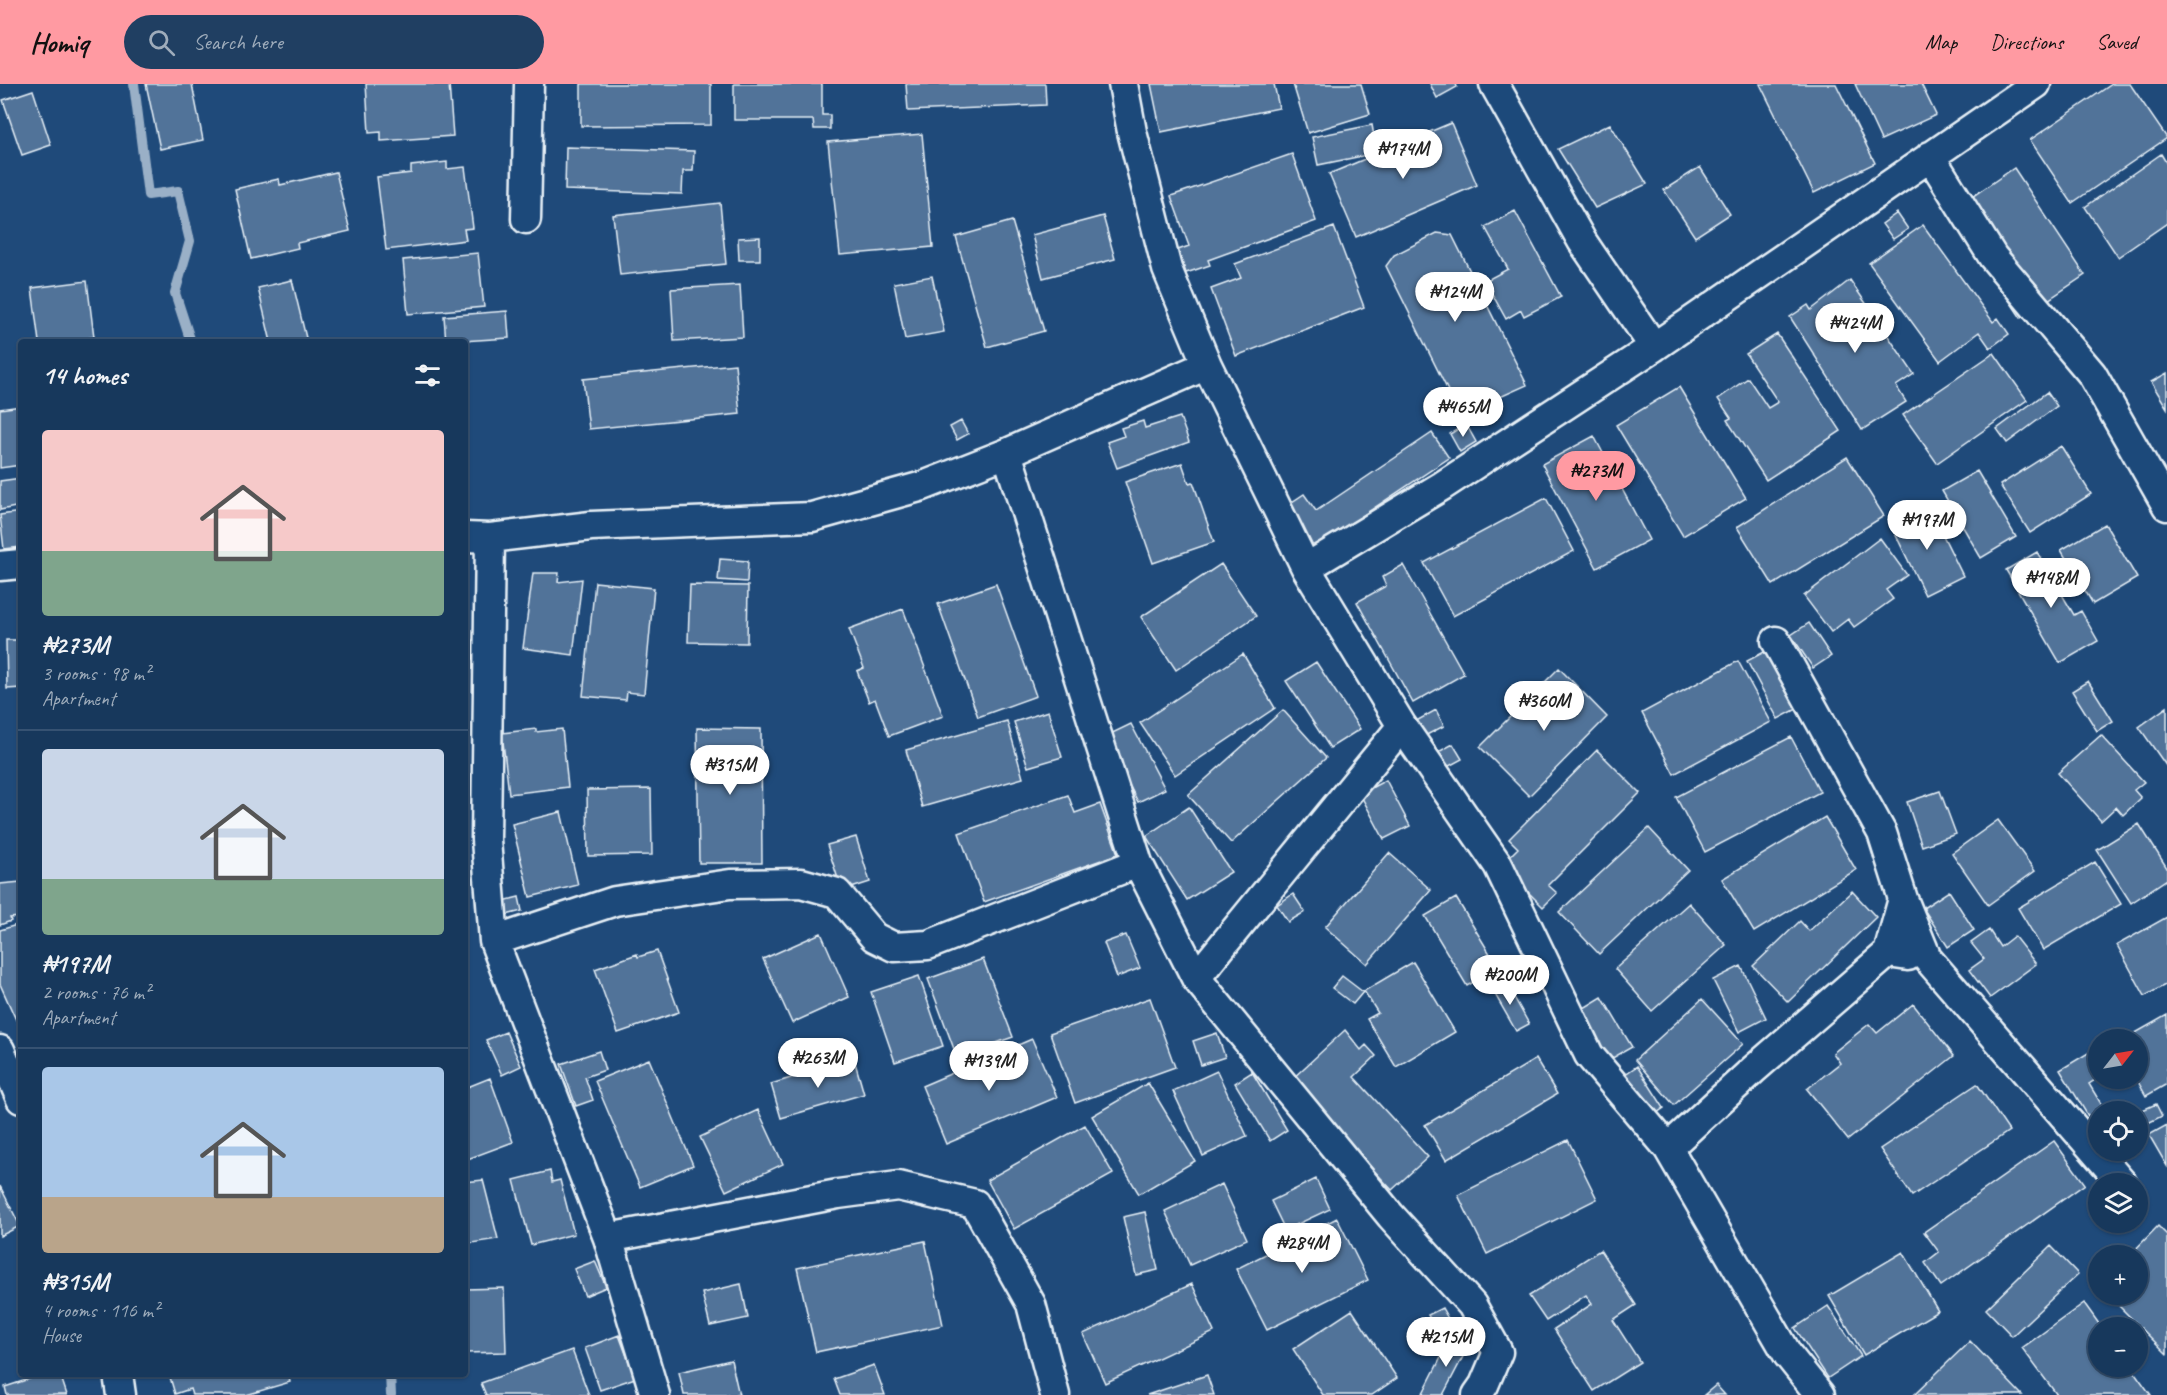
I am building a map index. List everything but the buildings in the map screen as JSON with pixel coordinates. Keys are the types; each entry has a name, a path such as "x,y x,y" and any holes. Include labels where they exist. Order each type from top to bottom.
{"street":[{"path":"526,219 529,84"},
{"path":"1123,84 1132,132 1167,268 1207,365 1306,568 1402,726 1498,865 1589,1055 1668,1148 1788,1355 1820,1395"},
{"path":"1494,84 1582,241 1654,347"},
{"path":"1306,568 1442,486 1654,347 1930,156 2000,94 2036,84"},
{"path":"1930,156 1993,257 2092,374 2167,506"},
{"path":"656,1395 608,1238 494,941 486,840 477,538 591,526 812,517 923,486 1007,453 1207,365"},
{"path":"1007,453 1138,863 1196,978 1391,1216 1472,1305 1498,1352 1478,1395"},
{"path":"0,566 18,564"},
{"path":"1776,641 1882,833 1903,899 1928,958 2114,1173"},
{"path":"1196,978 1402,726"},
{"path":"494,941 615,901 730,884 801,884 837,893 874,937 894,947 928,945 1138,863"},
{"path":"1668,1148 1753,1070 1888,953 1903,899"},
{"path":"1888,953 1928,958"},
{"path":"0,1050 18,1093"},
{"path":"608,1238 838,1194 898,1186 975,1204 1030,1304 1055,1395"},
{"path":"118,1377 121,1395"}],"waterway":[{"path":"134,84 148,195 178,191 190,241 175,293 190,339"},
{"path":"390,1377 391,1395"}]}
